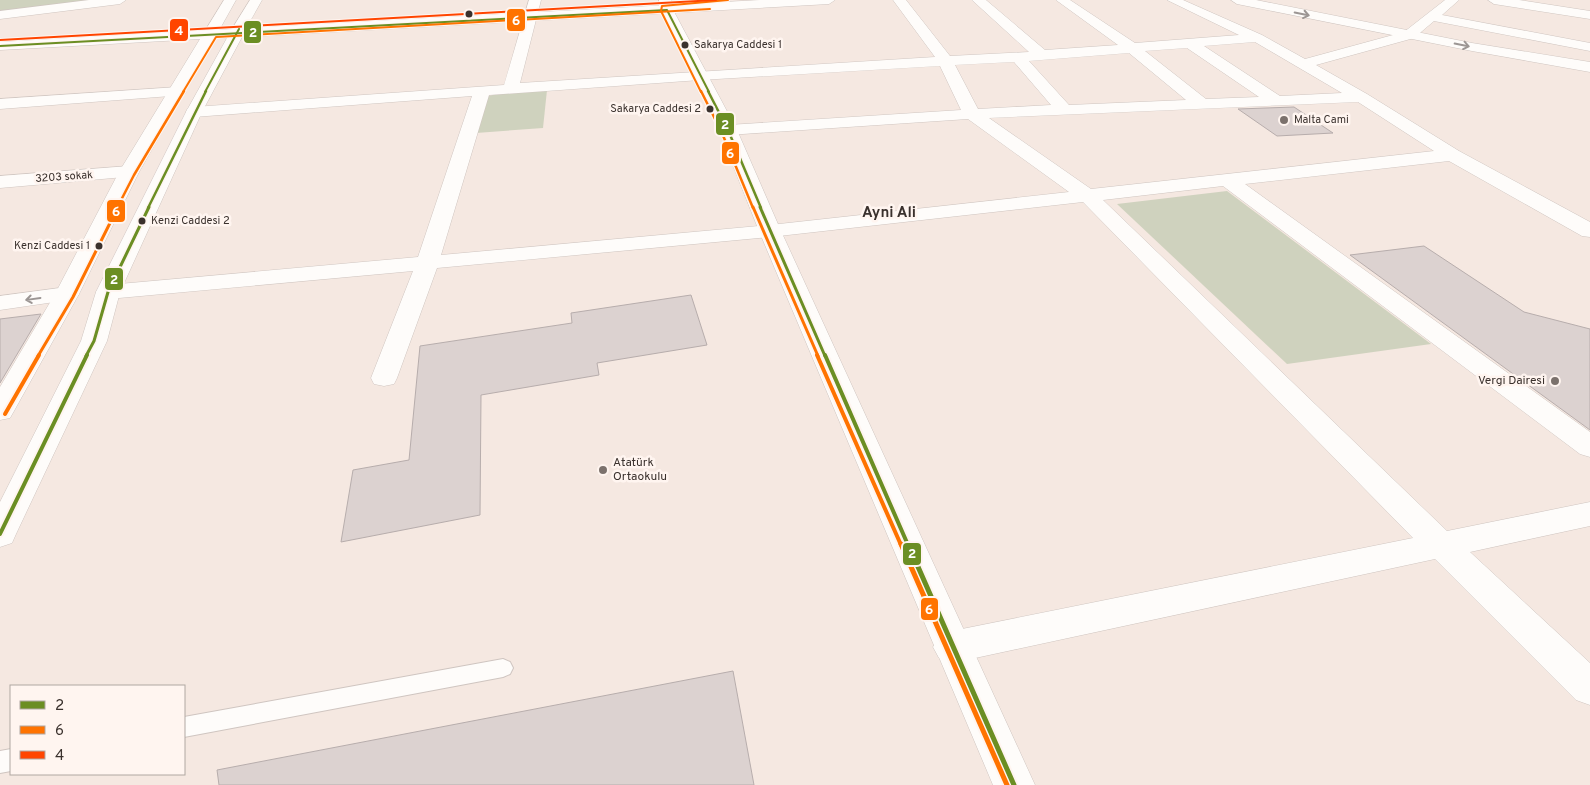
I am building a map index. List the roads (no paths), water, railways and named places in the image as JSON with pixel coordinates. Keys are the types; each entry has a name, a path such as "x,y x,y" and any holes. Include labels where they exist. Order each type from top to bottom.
{"street":[{"path":"0,15 120,0"},
{"path":"0,411 67,294 128,172 178,92 230,0"},
{"path":"0,534 94,341 108,292 194,112 237,31 256,0"},
{"path":"511,89 535,0"},
{"path":"0,45 768,0"},
{"path":"665,5 829,0"},
{"path":"900,0 946,60 972,114 1089,197 1440,544 1590,688"},
{"path":"978,0 1042,55"},
{"path":"1062,0 1132,48 1202,104"},
{"path":"1172,0 1257,38 1361,96 1452,155 1590,232"},
{"path":"1238,0 1409,35 1590,67"},
{"path":"1303,64 1409,35 1453,0"},
{"path":"1494,0 1590,15"},
{"path":"665,5 728,130 770,231 1014,785"},
{"path":"1432,17 1590,47"},
{"path":"194,112 700,75 1018,57 1257,38"},
{"path":"1189,44 1277,101"},
{"path":"1018,57 1065,111"},
{"path":"384,378 428,261 482,91"},
{"path":"0,104 178,92"},
{"path":"728,130 972,114 1361,96"},
{"path":"0,303 67,294 108,292 428,261 770,231 1089,197 1452,155"},
{"name":"3203 sokak","path":"0,182 128,172"},
{"path":"1227,180 1590,447"},
{"path":"952,647 1590,514"}],"lane":[{"path":"185,727 503,668"}],"place":[{"name":"Sakarya Caddesi 1","path":"685,45"},
{"name":"Sakarya Caddesi 2","path":"710,109"},
{"name":"Malta Cami","path":"1284,120"},
{"name":"Kenzi Caddesi 2","path":"142,221"},
{"name":"Kenzi Caddesi 1","path":"99,246"},
{"name":"Vergi Dairesi","path":"1555,381"},
{"name":"Atatürk Ortaokulu","path":"603,470"}],"district":[{"name":"Ayni Ali","path":"889,213"}]}
